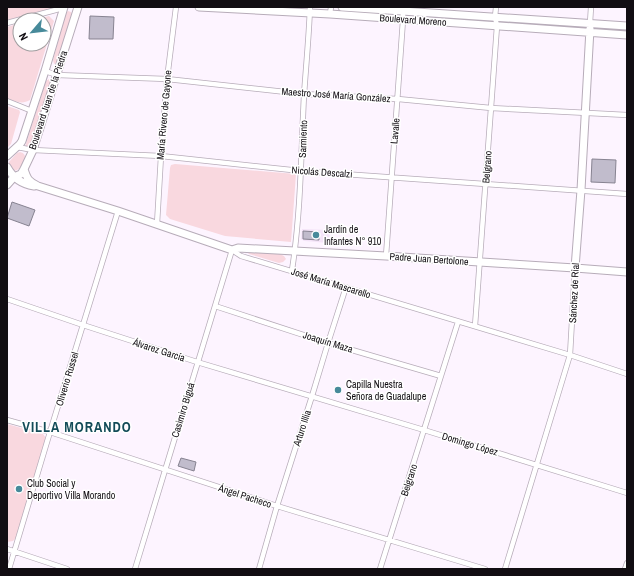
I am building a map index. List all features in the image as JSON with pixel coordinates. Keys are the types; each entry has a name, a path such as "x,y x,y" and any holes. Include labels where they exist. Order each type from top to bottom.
{"main road":[{"name":"Boulevard Juan de la Piedra","path":"7,156 22,141 64,7"},
{"name":"Boulevard Juan de la Piedra","path":"24,170 33,150 78,7"},
{"name":"Boulevard Moreno","path":"199,7 331,11 403,20 627,35"},
{"name":"Boulevard Moreno","path":"342,7 403,9 420,12 627,26"},
{"name":"Sánchez de Rial","path":"574,268 581,190 590,23"},
{"path":"7,167 14,177"},
{"path":"7,185 14,177 21,174 24,170 30,182 38,186"},
{"name":"José María Mascarello","path":"14,177 19,181 32,186 38,186 118,211 232,250"},
{"name":"Padre Juan Bertolone","path":"232,250 238,248 295,250 627,272"}],"street":[{"path":"7,22 64,7"},
{"name":"María Rivero de Gayone","path":"157,224 160,156 167,79 176,7"},
{"name":"Belgrano","path":"474,326 497,26 496,7"},
{"name":"Sánchez de Rial","path":"590,23 591,7"},
{"name":"Lavalle","path":"386,256 403,9"},
{"name":"Sarmiento","path":"292,270 301,171 304,94 310,10"},
{"name":"Maestro José María González","path":"45,71 57,75 167,79 304,94 398,99 491,108 627,115"},
{"path":"7,101 32,111"},
{"name":"Nicolás Descalzi","path":"17,147 33,150 160,156 301,171 627,194"},
{"name":"Oliverio Russel","path":"9,569 118,211"},
{"name":"José María Mascarello","path":"232,250 241,256 292,270 346,288 570,355 627,374"},
{"name":"Casimiro Biguá","path":"135,569 232,250"},
{"name":"Sánchez de Rial","path":"505,569 570,355 574,268"},
{"name":"Arturo Illia","path":"259,569 277,506 346,288"},
{"name":"Álvarez García","path":"7,299 197,362 312,396"},
{"name":"Joaquín Maza","path":"215,306 328,343 441,376"},
{"name":"Belgrano","path":"380,569 458,322"},
{"name":"Domingo López","path":"312,396 627,493"},
{"name":"Ángel Pacheco","path":"7,420 50,432 277,506 485,569"},
{"path":"7,549 67,569"},
{"path":"625,569 627,563"}],"shaded area":[{"path":"7,7 56,7 40,12 12,12 12,19 7,20"},
{"path":"68,11 72,14 57,62 54,64 53,60 66,13"},
{"path":"12,25 12,52 45,52 30,100 27,101 16,102 7,99 7,27"},
{"path":"49,79 51,82 31,147 25,147 46,81"},
{"path":"7,106 19,110 20,112 11,144 7,148"},
{"path":"20,152 24,154 26,158 20,168 13,171 9,167 9,162 17,153"},
{"path":"175,164 296,174 291,242 225,236 170,219 166,215 170,168 171,165"},
{"name":"Jardín de Infantes N° 910","path":"302,229 330,230 329,243 304,241 301,239"},
{"path":"248,253 280,254 286,259 279,263"},
{"name":"Club Social y Deportivo Villa Morando","path":"7,424 43,434 46,438 17,537 13,541 7,542"}],"building":[{"path":"90,16 114,17 113,39 89,39"},
{"path":"592,159 616,160 615,183 591,182"},
{"path":"12,202 35,210 29,226 7,218"},
{"name":"Jardín de Infantes N° 910","path":"303,231 319,232 319,240 303,239"},
{"path":"181,458 196,462 194,471 178,466"}],"place":[{"name":"Jardín de Infantes N° 910","path":"316,235"},
{"name":"Capilla Nuestra Señora de Guadalupe","path":"338,390"},
{"name":"Club Social y Deportivo Villa Morando","path":"19,489"}],"district":[{"name":"VILLA MORANDO","path":"77,427"}]}
